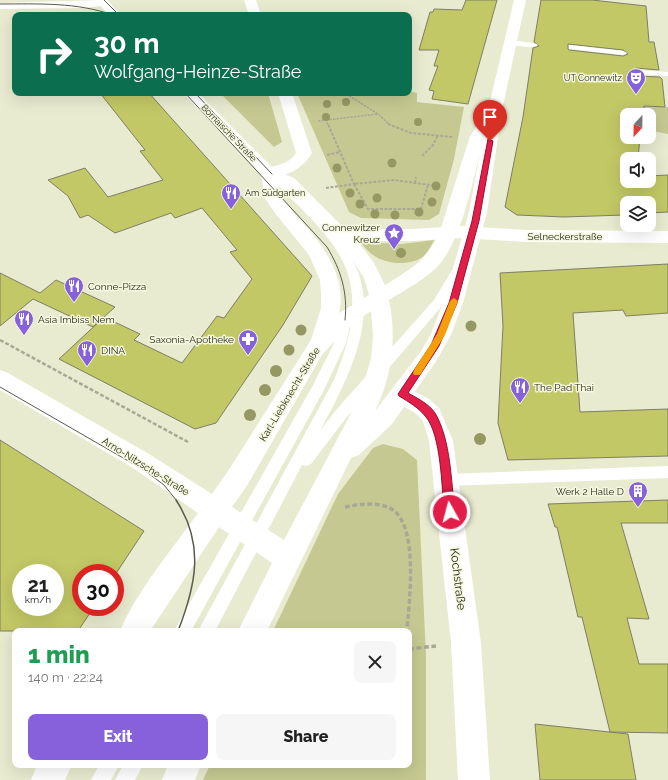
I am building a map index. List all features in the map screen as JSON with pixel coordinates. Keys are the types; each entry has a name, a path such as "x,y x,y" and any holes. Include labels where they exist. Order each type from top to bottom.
{"main road":[{"path":"250,0 254,12"},
{"path":"461,232 482,193 495,110 520,0"},
{"path":"0,6 84,6 102,1 112,12"},
{"name":"Bornaische Straße","path":"193,96 270,174 288,181 353,247 365,263 379,297"},
{"path":"286,96 304,150 304,155 293,166 270,174 270,188 274,201 299,228 318,252 330,281 332,296 330,314 324,332 315,349"},
{"path":"334,468 358,440 384,417 428,357 441,335 453,303 461,232 464,183 480,129 495,110"},
{"name":"Selneckerstraße","path":"337,230 371,235 412,235 461,232 527,236 668,237"},
{"name":"Karl-Liebknecht-Straße","path":"136,628 157,594 216,511 249,460 315,349 330,333 352,315 423,269 440,250 461,232"},
{"path":"253,628 370,399 382,359 383,335 379,297"},
{"name":"Arno-Nitzsche-Straße","path":"0,379 142,461 288,558"},
{"name":"Kochstraße","path":"402,394 421,405 431,415 441,441 466,643 474,780"},
{"path":"47,780 54,768"},
{"path":"178,780 184,768"}],"lane":[{"path":"510,42 534,45"},
{"path":"572,47 623,54"},
{"path":"639,72 668,74"},
{"path":"207,628 352,315 355,283 350,267 341,250 270,174"},
{"path":"184,628 316,446 341,414 423,322 443,295 461,263 461,232"},
{"path":"446,480 668,472"},
{"path":"100,780 107,768"},
{"path":"125,780 131,768"}],"path":[{"path":"348,96 378,114 388,124 411,133 476,139"},
{"path":"295,125 378,114"},
{"path":"300,192 354,184 394,180 428,184 421,209 368,209 354,184 326,120"},
{"path":"422,156 433,145 438,135"},
{"path":"415,183 416,177"},
{"path":"0,340 188,442"},
{"path":"341,508 362,503 375,504 395,512 405,524 409,546 407,628"}],"green space":[{"path":"412,92 417,93 417,102 464,107 454,159 439,214 429,220 361,218 349,212 298,96 412,96"},
{"path":"223,96 269,96 282,142 274,147"},
{"path":"644,106 668,107 668,134 656,131 656,108 644,108"},
{"path":"434,240 427,252 421,258 416,261 403,263 390,262 378,258 369,252 360,242 402,244"},
{"path":"383,444 403,449 417,460 426,656 426,780 203,780 209,768 412,768 412,628 274,628 338,494 373,448"}],"building":[{"path":"466,0 497,0 468,104 432,99 434,91 429,90 438,66 434,66 439,50 419,50 430,12 433,12 434,9 462,10"},
{"path":"541,0 592,0 646,6 649,42 654,42 659,70 636,68 634,74 636,76 660,77 662,79 665,107 644,106 644,108 620,108 620,144 639,144 639,152 620,152 620,188 656,188 656,176 668,175 668,212 656,213 656,196 620,196 620,215 564,217 517,215 505,207 523,117 533,48 539,46 534,42","holes":["568,44 623,50 628,54 623,56 569,50"]},
{"path":"102,96 152,96 312,276 283,325 216,423 195,429 59,359 102,319 93,327 33,299 0,326 0,273 40,293 56,280 115,307 104,317 140,334 134,340 182,363 217,316 224,318 252,279 230,252 237,250 202,208 175,218 171,213 115,233 88,215 80,218 68,196 48,180 85,168 108,197 163,180 140,151 145,150"},
{"path":"668,264 668,313 626,316 623,310 573,313 580,412 668,409 668,456 508,460 498,423 503,326 500,273"},
{"path":"0,440 144,531 122,564 72,564 72,616 88,616 80,628 12,628 12,631 0,631"},
{"path":"668,500 668,523 621,523 649,619 627,618 639,664 668,664 668,733 610,732 582,617 578,617 557,527 555,527 548,504"},
{"path":"535,724 628,734 636,780 540,780"}],"tram line":[{"path":"104,0 116,12"},
{"path":"0,4 43,4 71,6 102,12"},
{"path":"188,96 327,247 340,273 345,300 345,320"},
{"path":"198,96 272,174"},
{"path":"0,387 144,470 164,485 177,501"},
{"path":"176,500 185,516 191,533 195,565 189,597 179,628"}],"slow traffic":[{"path":"417,373 441,335 454,301"}],"place":[{"name":"UT Connewitz","path":"636,95"},
{"name":"Am Südgarten","path":"231,210"},
{"name":"Connewitzer Kreuz","path":"394,250"},
{"name":"Conne-Pizza","path":"74,303"},
{"name":"Asia Imbiss Nem","path":"24,336"},
{"name":"Saxonia-Apotheke","path":"248,356"},
{"name":"DINA","path":"87,367"},
{"name":"The Pad Thai","path":"520,404"},
{"name":"Werk 2 Halle D","path":"638,508"}],"route":[{"path":"450,512 441,441 431,415 421,405 402,394 435,346 441,335 453,303 476,221 490,141"}]}
